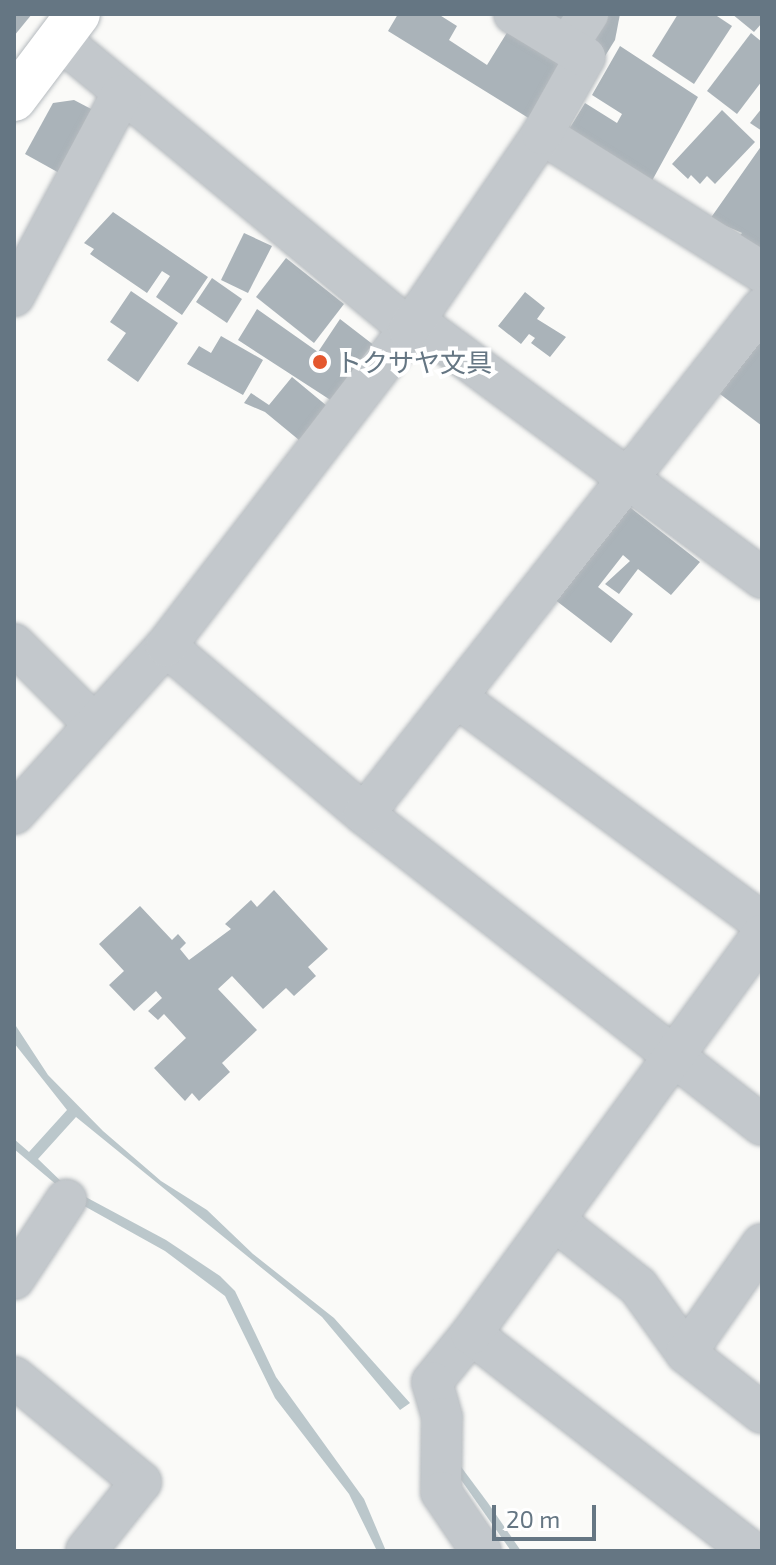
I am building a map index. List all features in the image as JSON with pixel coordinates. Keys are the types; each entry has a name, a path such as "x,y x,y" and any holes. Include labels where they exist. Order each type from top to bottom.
{"main road":[{"path":"14,99 68,27"}],"street":[{"path":"14,814 166,646 412,325 542,134 585,57 578,30 514,14"},
{"path":"68,27 121,96 412,325 627,477 762,578"},
{"path":"14,296 121,96"},
{"path":"542,134 762,272"},
{"path":"364,814 459,699 627,477 762,308"},
{"path":"14,644 94,724"},
{"path":"166,646 364,814 672,1059 762,1125"},
{"path":"459,699 762,922"},
{"path":"481,1551 441,1492 442,1418 432,1382 471,1334 762,935"},
{"path":"14,1279 66,1200"},
{"path":"554,1220 638,1286 686,1353 762,1413"},
{"path":"686,1353 762,1244"},
{"path":"471,1334 751,1551"},
{"path":"14,1377 141,1482 86,1551"}],"shaded area":[{"path":"14,1023 48,1075 103,1131 161,1181 207,1210 253,1254 334,1318 410,1403 400,1410 322,1317 76,1117 38,1159 67,1187 166,1240 220,1276 235,1291 276,1377 364,1499 386,1551 377,1551 349,1494 275,1398 225,1296 165,1251 77,1202 14,1149 14,1139 29,1152 67,1110 14,1043"},
{"path":"450,1452 521,1551 511,1551 445,1457"}],"building":[{"path":"14,14 32,14 14,36"},
{"path":"398,14 438,14 457,26 449,40 487,65 508,31 567,61 530,119 388,31"},
{"path":"533,14 620,14 615,40 597,69"},
{"path":"678,14 714,14 732,26 694,84 652,56"},
{"path":"732,14 762,14 762,23 754,32"},
{"path":"751,33 762,42 762,81 737,114 707,91"},
{"path":"620,46 698,97 648,188 565,136 585,103 617,123 622,114 592,95"},
{"path":"74,100 95,111 61,174 25,154 53,103"},
{"path":"762,108 762,131 750,123"},
{"path":"722,110 755,142 715,184 707,176 700,184 691,175 688,179 672,164"},
{"path":"762,145 762,260 735,241 742,233 710,219"},
{"path":"113,212 208,277 182,315 156,297 170,276 162,271 147,293 90,254 94,249 84,243"},
{"path":"244,233 272,246 248,293 221,280"},
{"path":"286,258 344,304 314,343 256,297"},
{"path":"212,278 242,299 227,323 196,302"},
{"path":"131,291 178,323 138,382 107,360 126,333 110,322"},
{"path":"525,292 545,308 537,319 566,337 550,357 531,343 535,338 529,334 521,344 498,326"},
{"name":"トクサヤ文具","path":"257,309 318,352 340,319 375,346 332,401 238,340"},
{"path":"221,336 263,360 243,395 187,364 199,346 211,353"},
{"path":"762,338 762,426 720,394"},
{"path":"292,377 327,406 299,440 265,412 244,403 251,393 269,405"},
{"path":"627,505 700,562 671,595 638,569 619,594 605,584 630,561 623,555 598,587 633,614 611,643 554,599"},
{"path":"274,890 328,949 308,967 316,976 294,996 286,988 263,1009 232,976 218,989 257,1030 222,1063 230,1072 199,1101 192,1093 185,1101 154,1068 186,1038 164,1014 158,1020 148,1011 162,998 156,991 134,1011 109,985 124,971 99,944 140,906 172,940 178,934 186,943 180,949 189,960 231,929 225,924 251,900 257,907"}],"place":[{"name":"トクサヤ文具","path":"320,362"}]}
